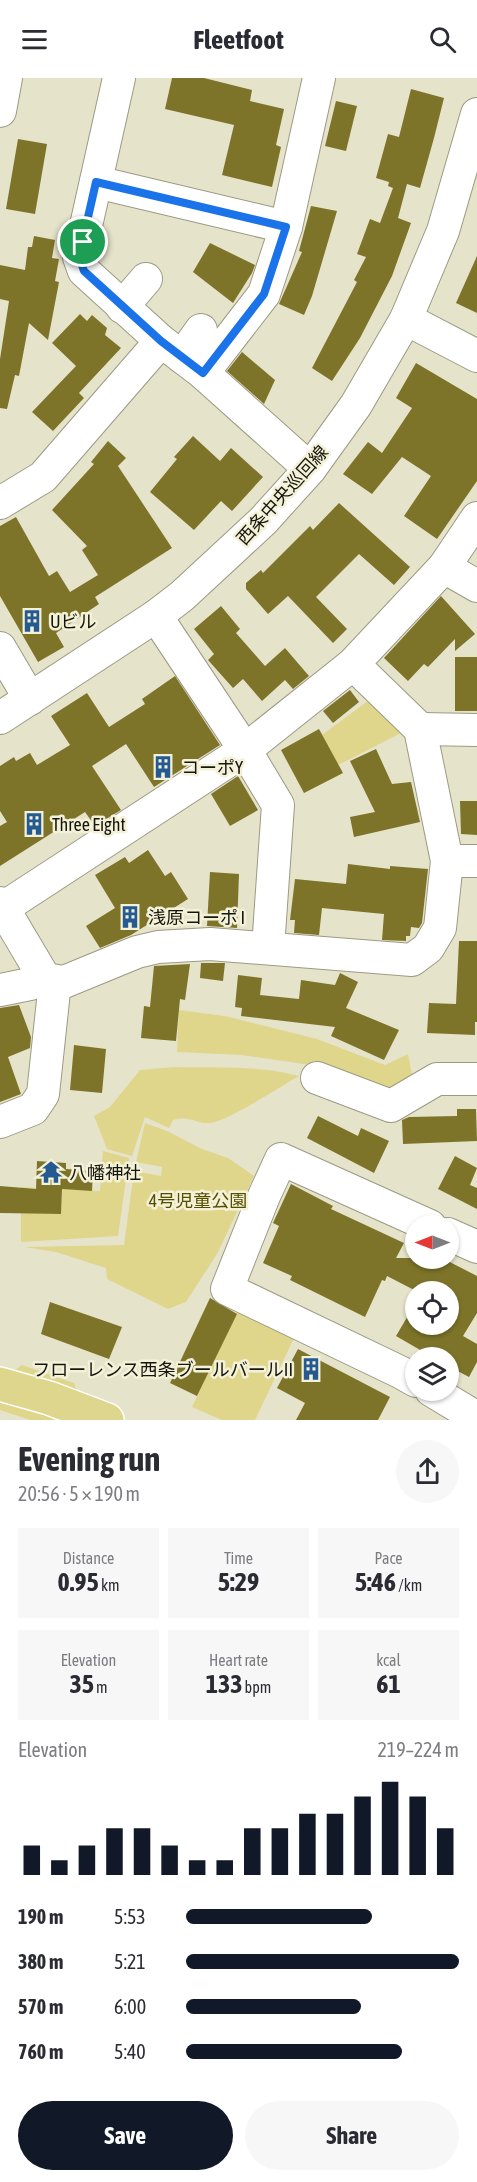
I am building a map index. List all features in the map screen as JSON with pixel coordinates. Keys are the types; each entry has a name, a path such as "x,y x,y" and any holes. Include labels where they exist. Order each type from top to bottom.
{"main road":[{"path":"0,1384 49,1398 106,1420"}],"street":[{"path":"0,111 6,78"},
{"path":"119,78 96,182 93,243 79,257 84,271 310,469"},
{"path":"0,503 43,477 182,357 264,294 286,227 319,78"},
{"name":"西条中央巡回線","path":"0,718 156,616 182,596 263,521 310,469 356,405 405,319 443,231 477,114"},
{"path":"96,182 286,227"},
{"path":"123,307 146,279"},
{"path":"405,319 477,356"},
{"path":"182,357 201,330"},
{"path":"0,1122 33,1109 43,1094 50,980 2,906 245,750 353,664 444,567 477,518"},
{"path":"444,567 477,586"},
{"path":"156,616 245,750 278,805 280,866 268,948"},
{"path":"0,648 30,699"},
{"path":"0,990 50,980 64,982 137,952 178,944 210,944 412,960 428,948 440,928 462,861 420,729 353,664"},
{"path":"420,729 477,730"},
{"path":"317,1077 391,1106 437,1079 477,1079"},
{"path":"405,1376 227,1289 281,1159 406,1215"},
{"path":"459,1239 477,1247"},
{"path":"449,1401 477,1418"}],"green space":[{"path":"376,695 405,731 338,765 322,735"},
{"path":"179,1010 225,1016 317,1039 385,1065 408,1054 413,1080 386,1092 304,1064 242,1055 177,1052"},
{"path":"174,1067 268,1070 299,1076 229,1117 218,1121 205,1123 179,1119 173,1120 169,1128 145,1117 132,1156 107,1149 94,1116 110,1107 140,1070"},
{"name":"4号児童公園","path":"145,1123 167,1131 202,1149 228,1158 254,1176 217,1254 186,1302 168,1309 107,1279 106,1268 56,1252 24,1247 124,1245 134,1171 161,1176 162,1167 136,1162"},
{"path":"103,1151 129,1158 118,1236 21,1242 21,1187 41,1188 40,1214 61,1214 62,1189 100,1191"},
{"path":"238,1310 296,1334 255,1420 222,1420 192,1407"},
{"path":"22,1365 74,1383 79,1397 10,1374"},
{"path":"0,1396 74,1420 30,1420 0,1410"}],"building":[{"path":"172,78 204,78 252,90 250,101 284,109 276,145 281,147 272,187 222,175 234,125 165,109"},
{"path":"411,89 444,98 434,138 420,188 407,184 398,218 411,223 392,276 360,338 332,381 312,368 357,282 354,280 366,257 357,254 370,219 380,223 393,188 388,186 389,182 376,178 388,134 399,137"},
{"path":"336,101 357,106 346,151 325,146"},
{"path":"18,139 47,144 35,214 6,209"},
{"path":"311,206 337,211 312,296 304,315 279,304 302,252 299,251"},
{"path":"34,236 55,240 52,258 59,259 55,281 59,282 48,340 29,323 19,376 15,375 7,409 0,408 0,359 9,301 0,299 0,265 25,270 28,247 32,247"},
{"path":"210,243 255,265 233,303 193,272"},
{"path":"477,256 477,313 456,303"},
{"path":"80,314 87,321 92,315 107,328 105,335 121,348 79,393 84,398 53,431 32,412 76,366 52,343"},
{"path":"242,352 275,380 264,404 227,371"},
{"path":"416,363 477,399 477,481 437,539 404,516 431,476 402,457 372,494 343,474 368,442 382,453 412,408 396,398"},
{"path":"193,436 220,461 231,448 263,477 232,511 221,501 194,530 150,492 177,459 174,457"},
{"path":"108,441 126,458 118,466 172,548 95,597 99,604 56,633 64,647 38,662 0,596 0,526 16,517 49,576 57,571 70,592 98,575 82,550 87,546 52,510 94,464 91,462"},
{"path":"339,503 410,567 394,585 359,554 316,597 347,629 333,643 288,596 268,614 246,589 246,583 261,570 263,573 310,526 313,530"},
{"path":"441,596 475,634 455,651 455,639 428,667 424,664 408,681 384,658"},
{"path":"221,606 240,629 236,633 265,666 285,648 309,676 293,689 285,680 262,701 243,679 233,688 208,660 214,654 194,629"},
{"path":"455,657 477,657 477,711 455,711"},
{"path":"175,676 220,745 154,787 126,744 92,766 121,810 95,826 85,812 0,866 0,826 7,822 0,811 0,766 14,757 16,761 30,753 37,765 70,745 51,716 87,693 109,727 145,704 142,699"},
{"path":"350,690 359,702 333,723 323,711"},
{"path":"319,729 343,773 304,793 281,750"},
{"path":"376,749 392,784 411,782 420,822 354,837 350,817 375,812 350,761"},
{"path":"238,776 258,810 230,826 211,794"},
{"path":"460,801 477,801 477,835 461,834"},
{"name":"浅原コーポ I","path":"148,850 165,876 171,872 188,899 131,935 100,948 86,926 115,908 95,875 125,857 129,863"},
{"path":"348,864 390,869 390,866 428,869 422,923 419,928 411,927 410,936 406,936 406,941 382,940 384,914 322,908 319,935 294,933 295,920 290,920 295,879 346,884"},
{"path":"210,872 239,874 237,928 207,926"},
{"path":"459,941 477,941 475,1035 427,1033 429,1003 456,1004"},
{"path":"201,963 225,963 223,981 200,978"},
{"path":"190,964 185,1000 180,999 176,1041 141,1038 144,1006 150,1007 154,966"},
{"path":"340,973 358,982 346,1008 399,1030 384,1060 331,1036 335,1027 241,1016 242,1008 235,1007 238,975 262,978 260,995 299,999 301,980 335,985"},
{"path":"19,1005 31,1037 30,1048 8,1057 21,1094 0,1102 0,1008"},
{"path":"74,1045 106,1049 102,1093 70,1090"},
{"path":"457,1109 476,1109 477,1141 403,1144 402,1120 409,1117 457,1116"},
{"path":"318,1116 358,1136 361,1128 389,1141 374,1173 307,1138"},
{"path":"455,1156 477,1168 470,1185 477,1188 477,1209 438,1189"},
{"path":"37,1161 66,1163 66,1169 93,1171 92,1191 62,1189 61,1214 0,1213 0,1186 36,1189"},
{"path":"291,1184 333,1206 331,1209 404,1243 396,1258 405,1258 405,1269 459,1269 459,1267 477,1276 477,1313 463,1336 477,1344 477,1362 469,1377 459,1372 459,1347 415,1347 396,1336 405,1321 405,1335 459,1335 459,1281 405,1281 405,1285 387,1276 385,1281 382,1280 365,1317 290,1280 292,1276 263,1263 279,1226 273,1223"},
{"path":"210,1298 237,1314 197,1396 170,1383"},
{"path":"50,1302 122,1327 109,1359 41,1334"},
{"name":"フローレンス西条ブールバールII","path":"298,1349 390,1397 378,1420 296,1420 305,1403 277,1388"}],"place":[{"name":"Uビル","path":"32,621"},
{"name":"コーポY","path":"163,767"},
{"name":"Three Eight","path":"34,824"},
{"name":"浅原コーポ I","path":"130,917"},
{"name":"八幡神社","path":"51,1172"},
{"name":"フローレンス西条ブールバールII","path":"311,1369"}],"route":[{"path":"96,182 286,227 264,294 203,373 161,341 84,271 79,257 83,242 96,182"}]}
